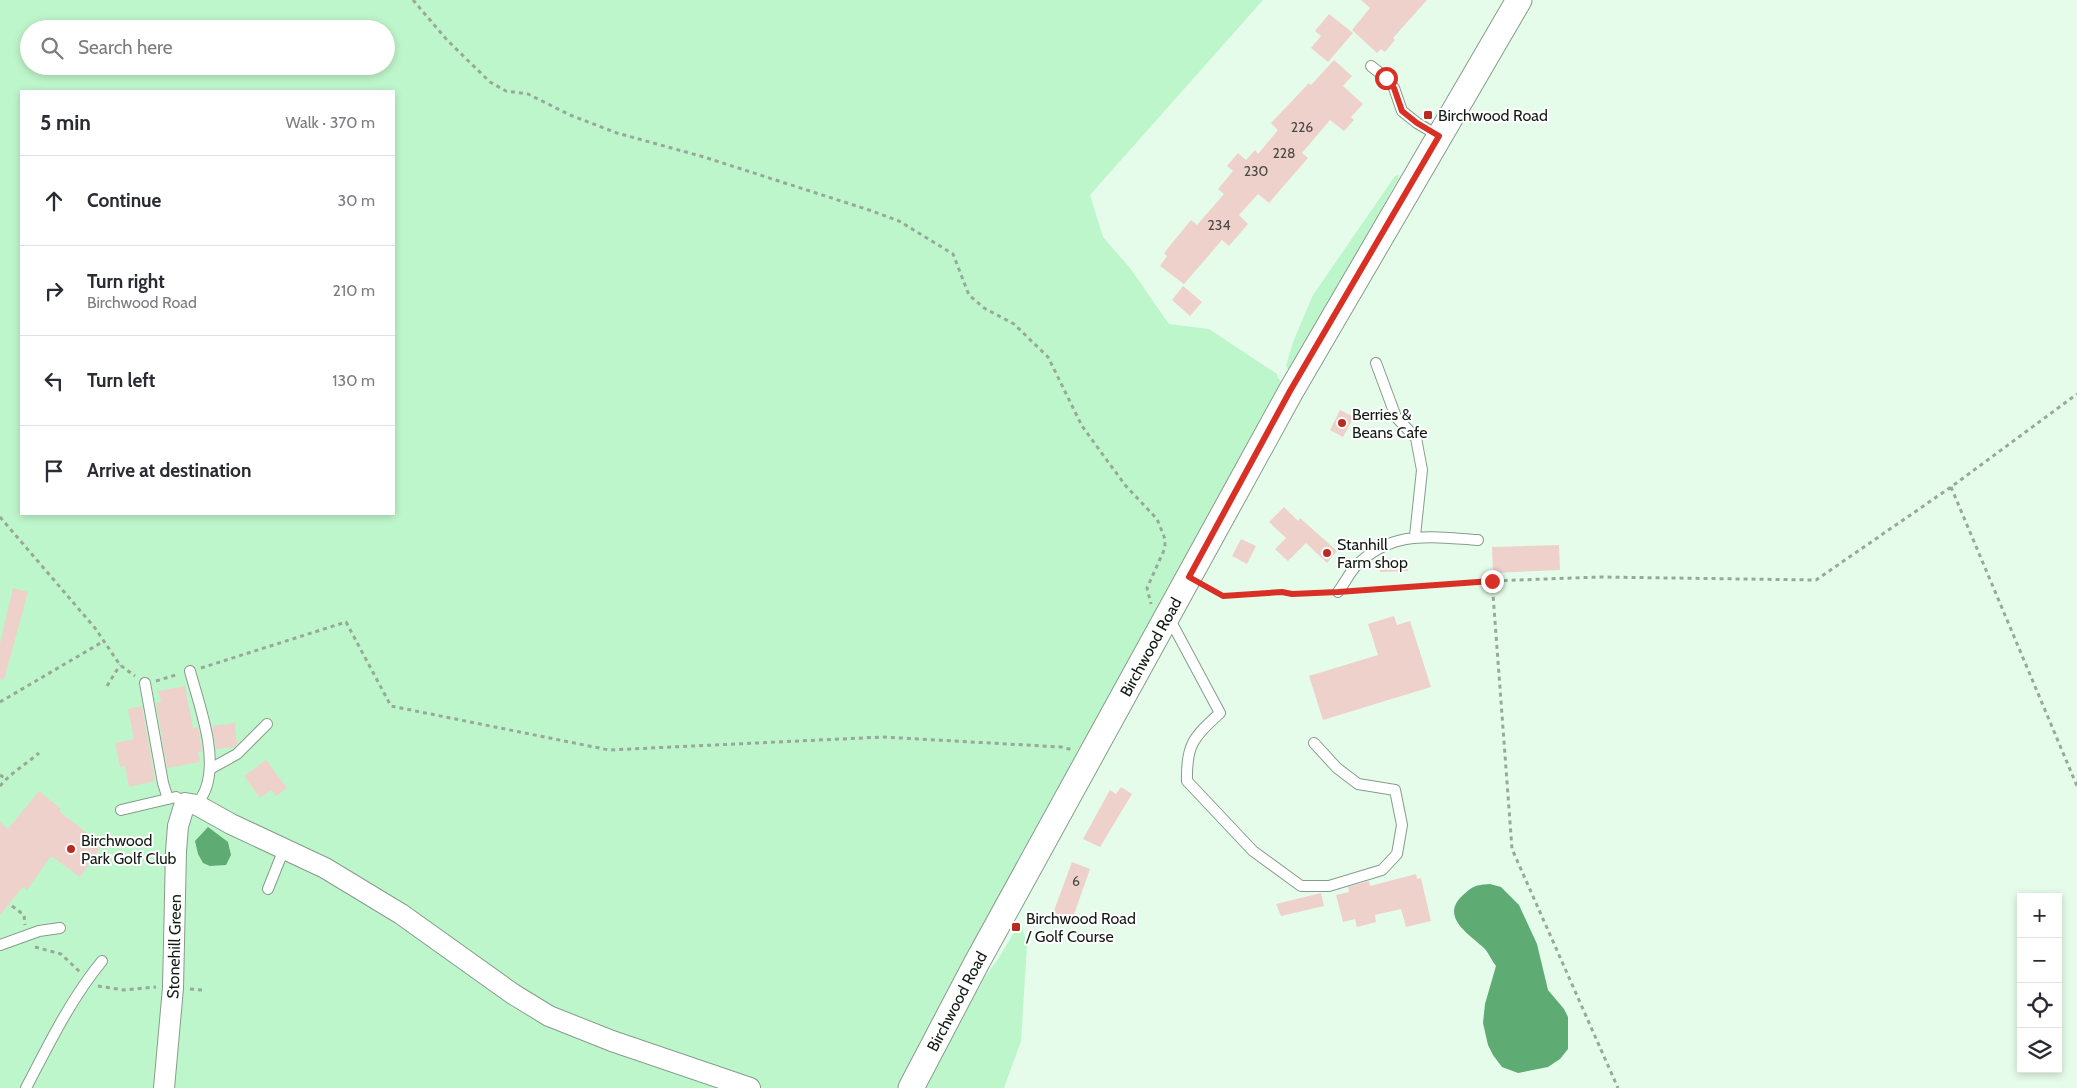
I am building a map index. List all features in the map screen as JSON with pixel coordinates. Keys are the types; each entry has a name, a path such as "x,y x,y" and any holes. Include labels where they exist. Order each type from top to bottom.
{"street":[{"name":"Birchwood Road","path":"910,1088 1090,754 1161,611 1189,577 1290,391 1519,0"},
{"path":"183,802 325,868 401,914 506,990 549,1016 612,1041 750,1088"},
{"name":"Stonehill Green","path":"164,1088 173,988 176,851 178,826 183,802"}],"lane":[{"path":"1371,66 1386,78 1394,88 1402,111 1417,123 1439,136"},
{"path":"1376,363 1396,417 1416,438 1422,470 1415,536"},
{"path":"1338,592 1354,568 1375,550 1395,540 1415,536 1478,540"},
{"path":"1161,611 1220,713 1195,736 1186,760 1187,781 1253,851 1301,886 1329,886 1382,870 1398,854 1402,825 1395,790 1358,784 1337,768 1314,743"},
{"path":"121,810 183,802 206,788 210,769 209,747 190,671"},
{"path":"146,684 163,783 183,802"},
{"path":"210,769 237,754 267,724"},
{"path":"268,889 284,849"},
{"path":"0,948 39,931 60,928"},
{"path":"26,1088 59,1026 86,981 102,962"}],"path":[{"path":"413,0 447,40 468,61 490,82 506,91 528,94 570,115 617,133 704,157 869,210 899,222 953,254 969,295 984,308 1014,324 1048,356 1082,426 1125,484 1157,519 1165,538 1165,548 1147,588 1150,602 1161,611"},
{"path":"1189,577 1223,596 1282,592 1292,594 1338,592 1492,581 1599,577 1816,580 1951,487 2077,394"},
{"path":"1951,487 2077,786"},
{"path":"0,517 95,628 120,665 146,684 346,622 391,706 609,750 883,737 1060,747 1090,754"},
{"path":"1492,581 1512,849 1618,1088"},
{"path":"0,702 104,641"},
{"path":"108,686 120,665"},
{"path":"0,786 39,753"},
{"path":"0,775 6,779"}],"shaded area":[{"path":"0,0 1263,0 1090,195 1103,237 1130,268 1169,324 1209,329 1277,374 1278,378 1290,391 899,1088 0,1088"},
{"path":"1399,175 1290,372 1286,366 1293,342 1313,295 1395,176"},
{"path":"208,827 228,842 231,855 226,865 210,866 203,863 198,854 195,841"},
{"path":"1490,884 1501,887 1519,905 1537,944 1548,990 1564,1009 1568,1017 1568,1049 1560,1059 1548,1067 1518,1073 1502,1067 1488,1045 1483,1023 1485,1004 1496,966 1485,949 1460,926 1454,912 1456,904 1469,890 1477,886"},
{"path":"1021,921 1027,946 1021,1041 1004,1088 924,1088 984,978"}],"building":[{"path":"1361,0 1427,0 1393,38 1395,40 1385,52 1381,49 1377,53 1352,30 1370,8"},
{"path":"1329,14 1353,33 1328,62 1311,48 1321,36 1315,31"},
{"path":"1334,60 1352,76 1343,86 1363,104 1351,117 1354,120 1344,131 1330,120 1302,153 1308,158 1269,203 1258,194 1239,215 1248,224 1229,246 1222,240 1184,284 1160,266 1167,256 1164,253 1191,220 1197,225 1224,194 1218,189 1233,171 1227,166 1238,153 1246,160 1255,150 1258,154 1278,130 1271,123"},
{"path":"1183,286 1202,302 1190,316 1172,300"},
{"name":"Berries & Beans Cafe","path":"1340,410 1354,417 1343,437 1330,430"},
{"path":"1284,507 1298,521 1300,518 1337,551 1327,563 1306,543 1288,561 1275,549 1286,538 1269,522"},
{"path":"1241,539 1256,546 1247,564 1232,556"},
{"path":"1559,545 1560,570 1493,573 1492,547"},
{"path":"1407,558 1408,571 1380,572 1379,559"},
{"path":"13,588 28,592 4,680 0,679 0,643"},
{"path":"1394,616 1397,625 1410,621 1431,687 1323,720 1309,676 1378,655 1368,624"},
{"path":"185,686 193,728 198,727 202,751 198,752 200,762 167,768 156,703 161,702 158,691"},
{"path":"142,706 155,781 129,787 125,766 120,767 115,743 134,739 128,709"},
{"path":"235,723 237,744 234,747 216,749 212,726"},
{"path":"266,760 287,788 276,796 271,790 260,798 244,776"},
{"path":"1121,787 1132,794 1100,847 1083,839 1110,790 1116,794"},
{"name":"Birchwood Park Golf Club","path":"39,791 61,809 59,811 102,845 80,877 51,856 27,890 23,887 0,915 0,822 8,829"},
{"path":"1072,862 1090,869 1071,923 1052,916"},
{"path":"1416,874 1417,879 1421,878 1431,921 1406,927 1401,909 1375,915 1376,922 1357,927 1355,919 1343,922 1336,895 1349,892 1348,887 1369,881 1370,886"},
{"path":"1321,893 1324,906 1281,916 1276,904"}],"place":[{"name":"Birchwood Road","path":"1428,115"},
{"name":"Berries & Beans Cafe","path":"1342,423"},
{"name":"Stanhill Farm shop","path":"1327,553"},
{"name":"Birchwood Park Golf Club","path":"71,849"},
{"name":"Birchwood Road / Golf Course","path":"1016,927"}],"route":[{"path":"1386,78 1394,88 1402,111 1417,123 1439,136 1290,391 1189,577 1223,596 1282,592 1292,594 1338,592 1492,581"}]}
